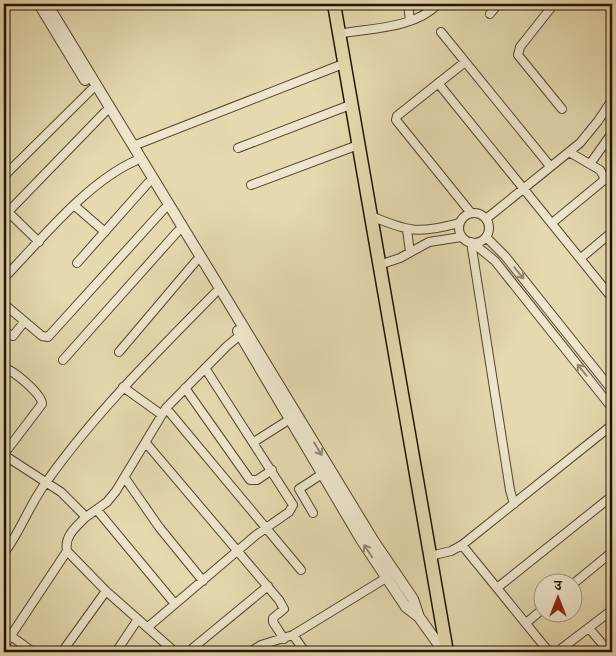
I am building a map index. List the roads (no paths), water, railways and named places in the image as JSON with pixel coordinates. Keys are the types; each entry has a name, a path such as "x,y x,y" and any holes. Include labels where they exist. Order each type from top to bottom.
{"main road":[{"path":"334,4 446,652"}],"street":[{"path":"39,4 196,261 243,333 322,474 386,578 406,607 419,617 446,652"},
{"path":"47,4 243,333 373,540 413,598 419,617"},
{"path":"408,4 410,21"},
{"path":"338,34 410,21 425,14 438,4"},
{"path":"490,14 498,4"},
{"path":"554,4 520,47 518,55 562,109"},
{"path":"441,32 550,166"},
{"path":"465,62 397,116 396,120 471,213"},
{"path":"133,146 343,64"},
{"path":"438,83 552,224 609,288 612,298"},
{"path":"4,176 91,90"},
{"path":"486,219 550,166 570,152 589,134 611,104"},
{"path":"238,148 350,105"},
{"path":"39,242 6,210 105,112"},
{"path":"590,164 612,133"},
{"path":"251,185 358,145"},
{"path":"552,224 603,181 603,173 570,152"},
{"path":"4,278 75,206 109,175 135,161"},
{"path":"77,263 148,182"},
{"path":"75,206 105,232"},
{"path":"4,304 42,336 50,334 164,209"},
{"path":"370,216 408,230 427,231 459,223 465,216 471,213 478,214 486,219 489,228 486,237 472,243"},
{"path":"459,223 461,236"},
{"path":"408,230 410,252"},
{"path":"63,360 178,231"},
{"path":"581,258 612,233"},
{"path":"380,265 429,242 461,236 495,261 612,408"},
{"path":"486,237 505,256 612,390"},
{"path":"472,243 509,484 514,504"},
{"path":"119,352 196,261"},
{"path":"4,553 46,482 123,387 216,293"},
{"path":"4,332 13,336 24,322"},
{"path":"4,646 68,551 68,540 71,532 112,496 125,478 164,411 185,388 243,333"},
{"path":"4,368 11,370 40,396 42,404 4,455 60,492 86,517"},
{"path":"148,627 238,551 289,512 293,505 206,368"},
{"path":"123,387 164,411 267,528 300,570"},
{"path":"185,388 250,480 257,480 272,470"},
{"path":"254,442 290,419"},
{"path":"430,556 451,551 462,544 612,425"},
{"path":"146,443 283,605 284,609 273,618 273,622 284,639"},
{"path":"313,513 299,489 322,474"},
{"path":"125,478 159,527 203,581"},
{"path":"497,588 612,498"},
{"path":"98,510 175,604"},
{"path":"462,544 549,652"},
{"path":"68,551 106,591 148,627 172,651"},
{"path":"584,576 612,552"},
{"path":"250,652 261,645 293,635 386,578"},
{"path":"188,652 268,586"},
{"path":"62,652 106,591"},
{"path":"557,652 612,610"},
{"path":"526,623 534,616"},
{"path":"116,652 138,619"},
{"path":"589,628 609,652"},
{"path":"4,631 33,652"},
{"path":"293,635 305,652"}]}
